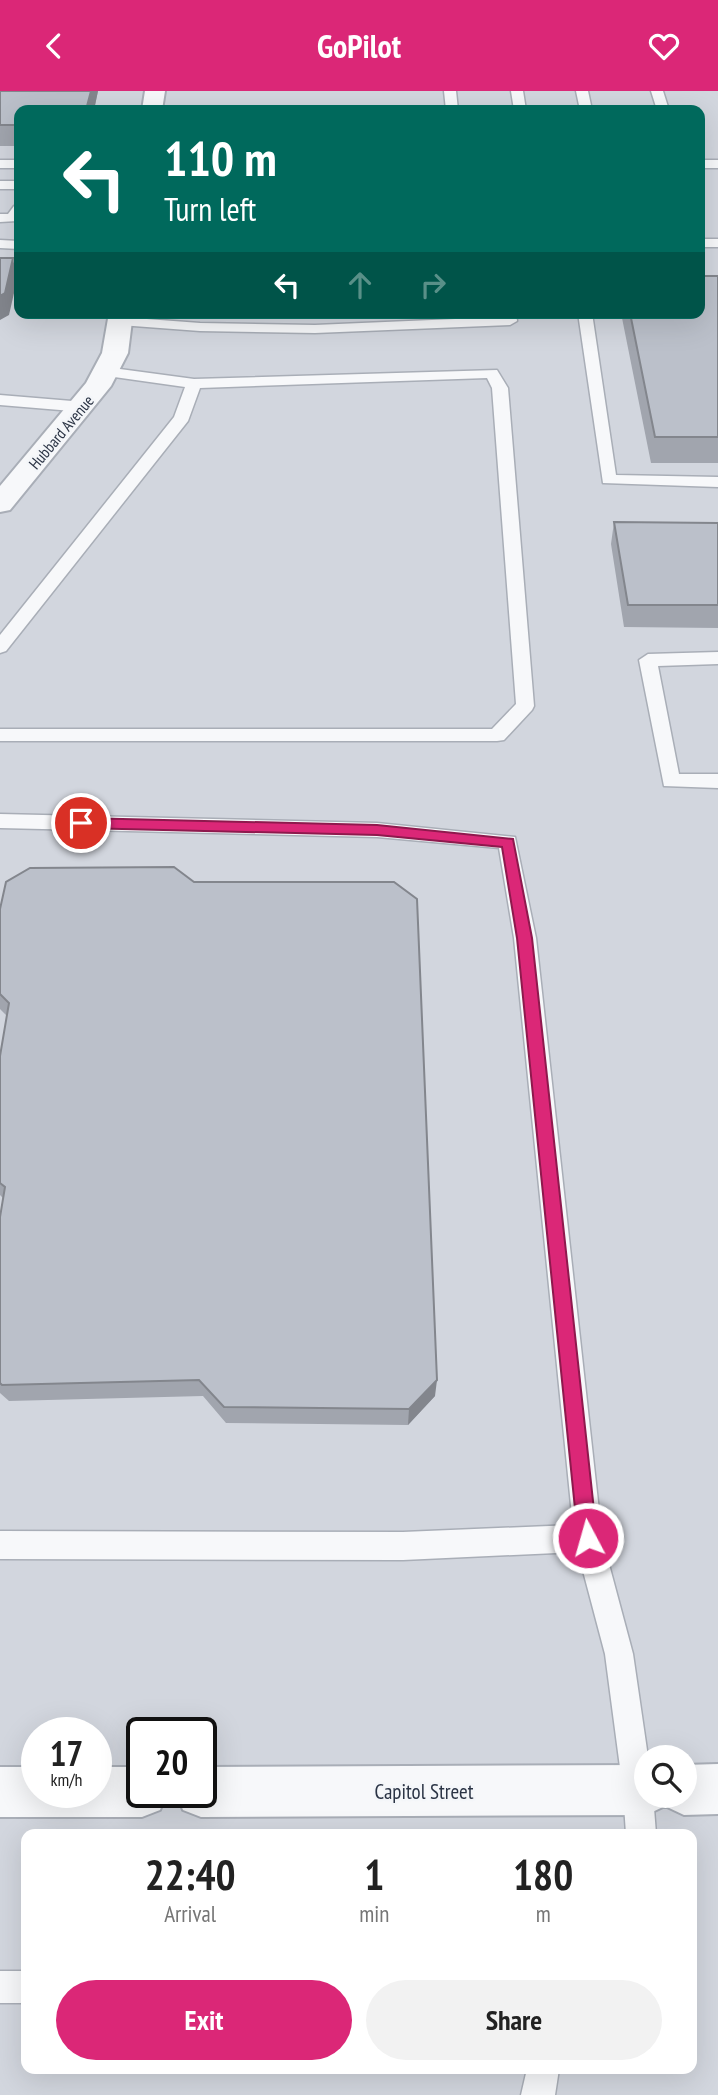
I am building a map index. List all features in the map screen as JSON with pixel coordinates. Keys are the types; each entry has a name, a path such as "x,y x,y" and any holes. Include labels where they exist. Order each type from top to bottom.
{"street":[{"name":"Hubbard Avenue","path":"0,504 84,407 115,353 121,319"},
{"name":"Capitol Street","path":"697,1793 718,1789"},
{"name":"Capitol Street","path":"217,1791 634,1801"},
{"path":"0,1792 21,1792"}],"lane":[{"path":"137,319 200,327 315,329 510,319"},
{"path":"587,319 609,480 718,482"},
{"path":"0,735 497,735 525,706 500,388 492,373 194,384 105,372"},
{"path":"0,646 182,418 194,384"},
{"path":"0,400 84,407"},
{"path":"718,658 648,660 671,781 718,782"},
{"path":"0,821 377,830 508,842 526,952 588,1538 619,1654 639,1745"},
{"path":"0,1545 402,1546 588,1538"},
{"path":"0,1987 21,1987"},
{"path":"538,2095 542,2074"}],"shaded area":[{"path":"0,91 718,91 718,2095 0,2095"}],"building":[{"path":"0,91 91,91 87,105 14,105 14,125 0,125"},
{"path":"0,258 13,258 5,293 0,296"},
{"path":"705,276 718,276 718,437 655,437 631,319 705,319"},
{"path":"614,522 718,523 718,605 628,605"},
{"path":"174,867 194,882 394,882 417,899 437,1380 409,1409 224,1407 199,1380 0,1383 0,1217 5,1187 0,1183 0,1056 9,1003 0,994 0,909 6,882 30,868"}],"route":[{"path":"81,823 377,830 508,842 525,938 588,1538"}]}
